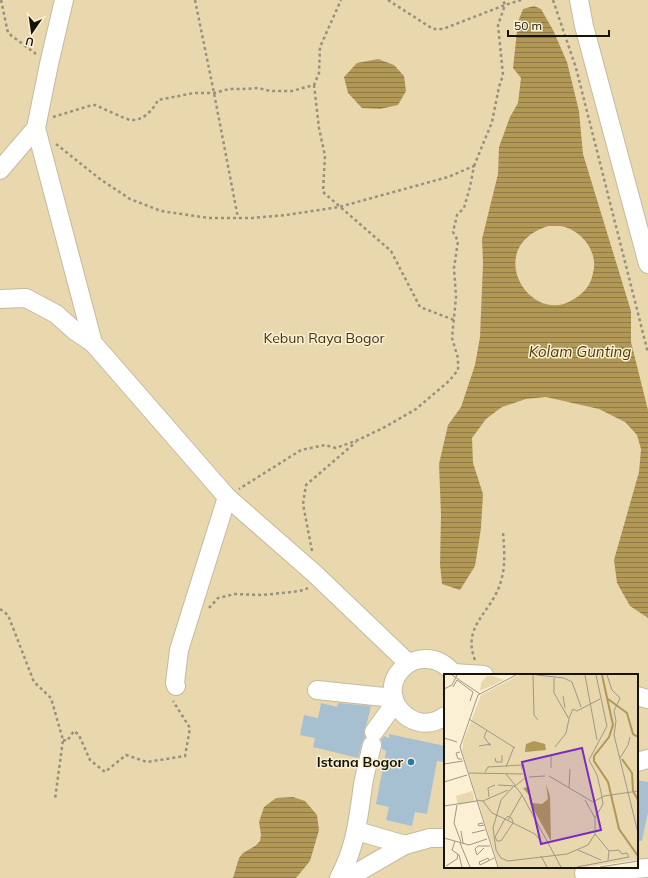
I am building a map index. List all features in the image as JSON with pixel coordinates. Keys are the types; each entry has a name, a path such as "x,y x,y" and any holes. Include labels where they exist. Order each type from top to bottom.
{"lane":[{"path":"64,0 36,128 93,343"},
{"path":"579,0 586,34 648,264"},
{"path":"0,170 36,128"},
{"path":"0,298 26,298 56,314 75,331 93,343 227,496 315,574 408,663"},
{"path":"176,686 175,683 179,650 227,496"},
{"path":"444,717 430,722 420,722 410,719 401,712 394,700 393,688 395,678 400,670 408,663 420,659 432,659 444,664 453,674"},
{"path":"317,690 394,700"},
{"path":"638,696 648,699"},
{"path":"339,878 347,865 357,831 364,783 373,739 394,700"},
{"path":"638,762 648,759"},
{"path":"357,831 405,845"},
{"path":"350,878 405,845 430,838 444,838"},
{"path":"638,868 648,867 646,878"},
{"path":"581,873 637,868"}],"path":[{"path":"1,0 8,33 49,64"},
{"path":"195,0 238,218"},
{"path":"341,0 320,47 319,73 314,85 318,128 324,156 323,192 391,250 420,307 454,320"},
{"path":"388,0 433,29 444,29 521,0"},
{"path":"503,0 506,5"},
{"path":"553,0 576,68 648,353"},
{"path":"227,496 301,450 325,445 336,448 358,440 385,427 416,408 449,381 458,370 458,358 452,338 456,297 454,268 458,241 453,232 457,215 464,208 470,188 474,166 492,122 503,75 498,25 506,5"},
{"path":"314,85 292,91 270,91 258,88 229,88 214,93 194,93 158,100 150,113 141,118 131,120 95,105 53,117 36,128 100,179 130,199 161,211 209,218 252,218 286,215 339,207 448,177 474,166"},
{"path":"209,608 218,598 235,594 262,595 304,590 314,584 315,574 311,544 302,504 306,485 358,440"},
{"path":"484,674 472,651 472,638 475,627 490,604 501,583 504,566 503,532"},
{"path":"0,609 8,615 34,682 51,698 63,740 55,800"},
{"path":"63,740 67,741 74,731 79,735 90,760 105,772 126,755 147,762 185,756 190,728 172,700 176,686"}],"green space":[{"name":"Kebun Raya Bogor","path":"0,0 648,0 648,878 0,878"}],"water":[{"name":"Kolam Gunting","path":"534,6 541,9 553,30 567,62 579,111 583,154 631,311 631,342 648,410 648,618 630,606 617,583 614,560 639,472 641,449 637,435 625,422 599,409 546,397 526,399 502,407 486,419 472,438 473,463 483,494 481,528 475,566 460,590 442,584 440,564 441,514 439,464 448,425 461,407 475,365 480,337 483,264 482,239 498,174 499,147 510,117 518,103 521,78 513,68 518,22 523,9","holes":["548,226 560,226 575,232 587,243 593,257 593,273 589,285 574,299 558,305 542,303 529,294 520,282 515,266 518,251 528,237"]},
{"path":"378,59 394,65 404,76 406,91 398,105 380,109 362,108 348,93 344,77 357,63"},
{"path":"293,797 305,801 317,815 319,830 310,861 296,878 233,878 239,858 243,853 255,846 260,841 261,835 259,822 264,807 276,798"}],"building":[{"path":"321,703 337,707 338,703 371,706 364,731 365,737 358,758 313,747 315,738 300,735 304,715 318,718"},
{"path":"389,734 444,746 444,762 437,761 427,814 415,812 412,826 386,820 389,807 376,804 386,751 382,749 381,740 384,736 389,738"},
{"path":"638,780 648,782 648,812 642,841 638,840"}],"place":[{"name":"Istana Bogor","path":"411,762"}]}
